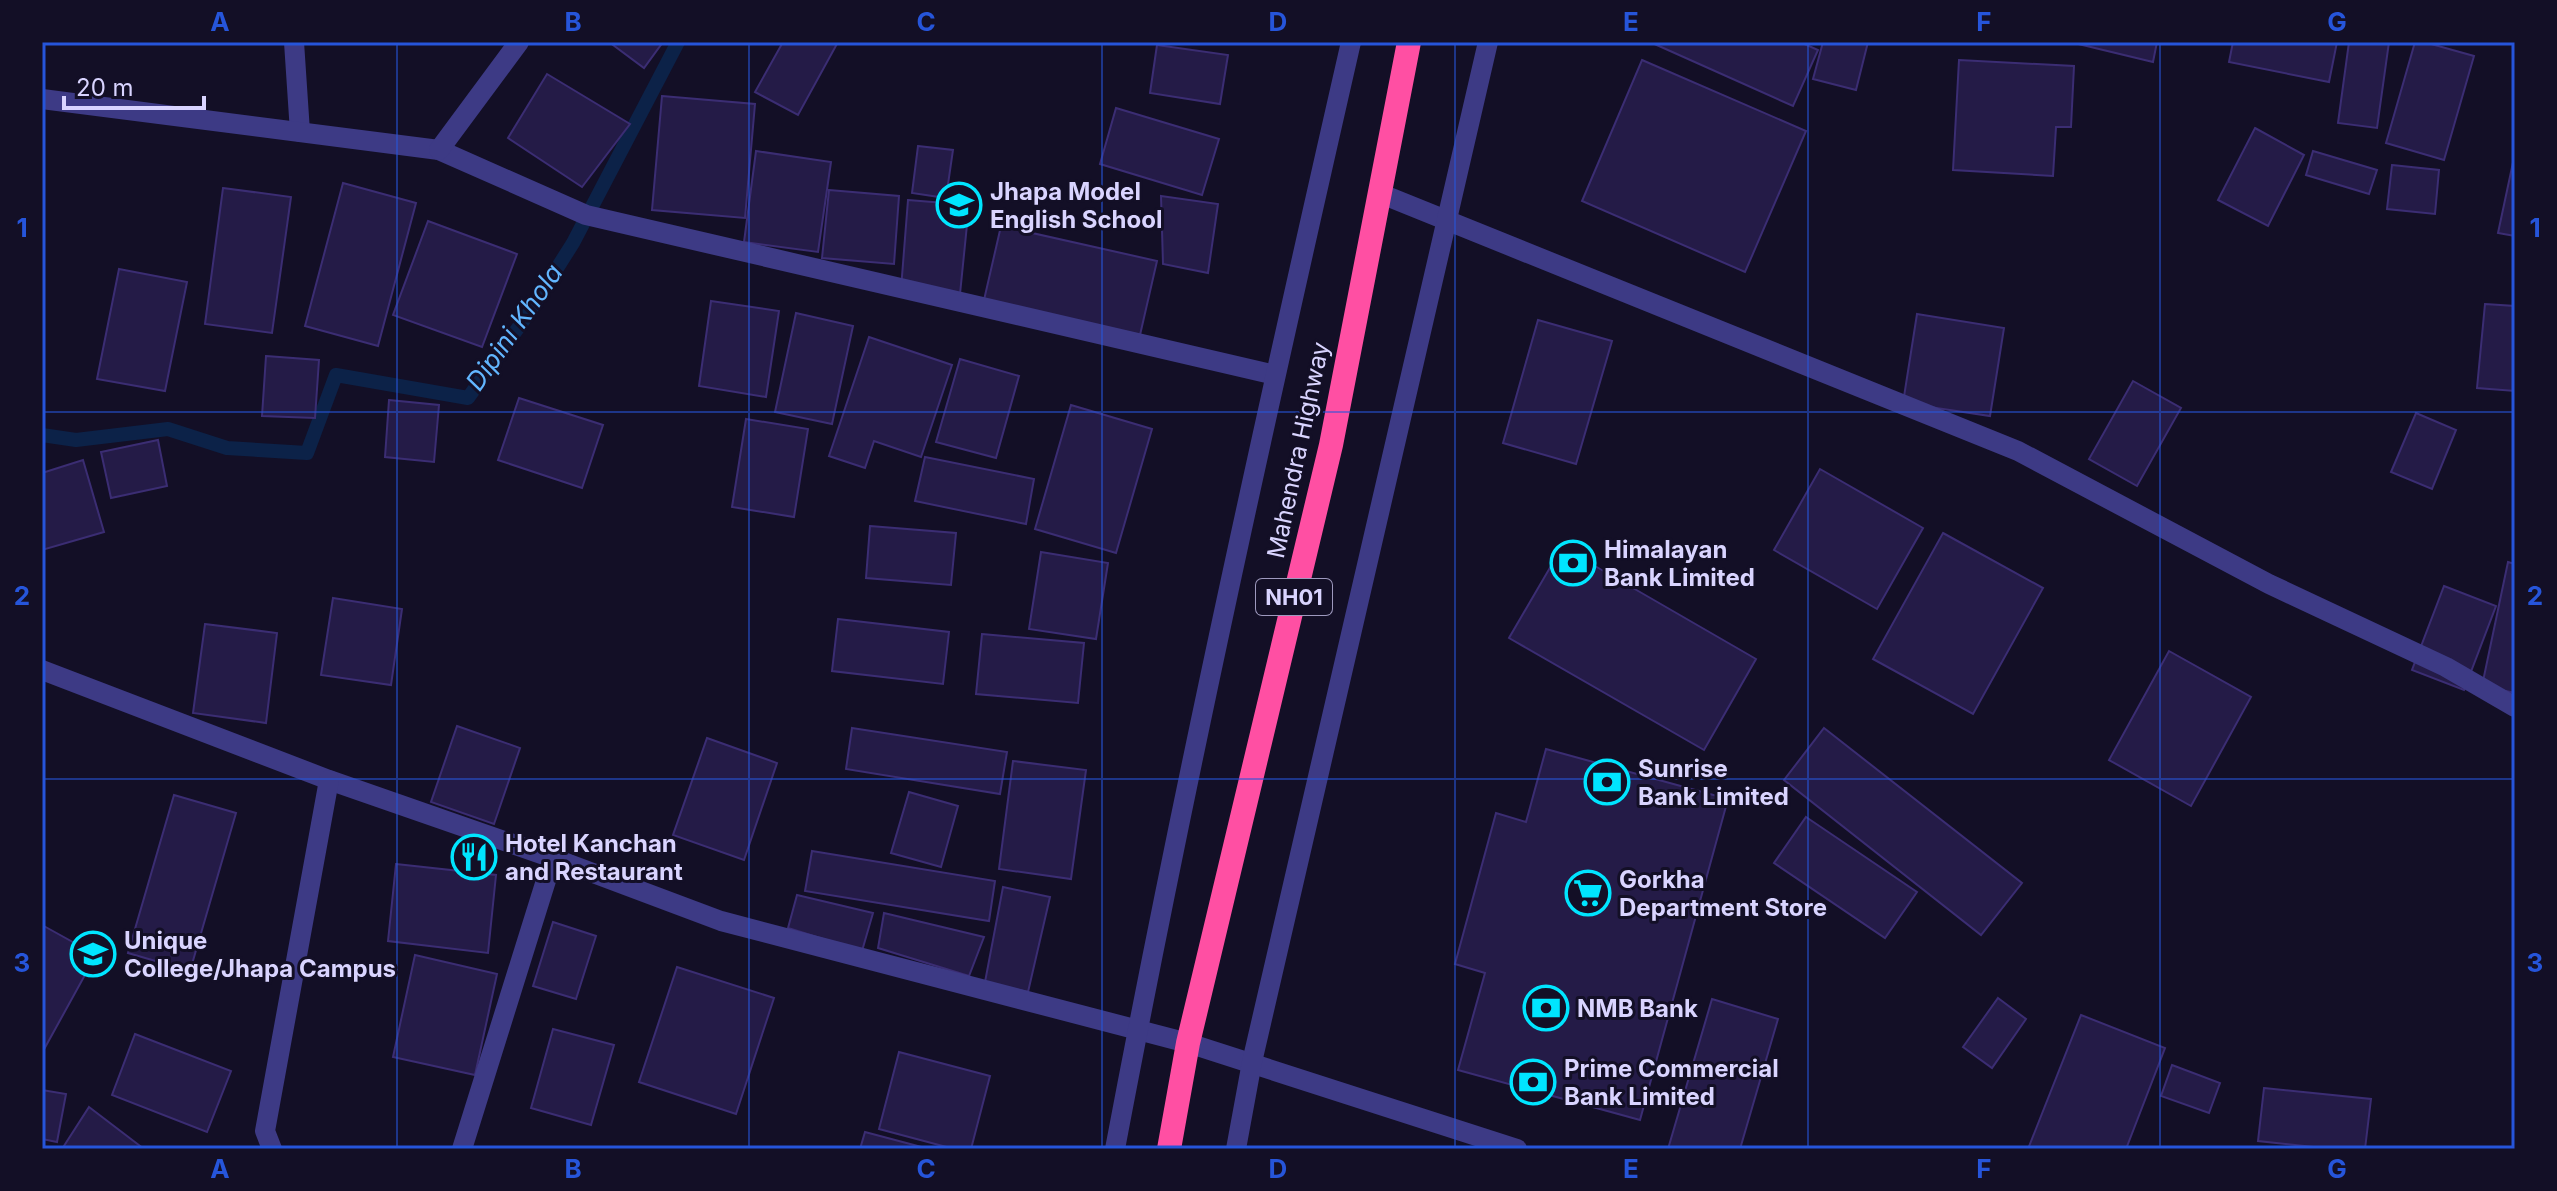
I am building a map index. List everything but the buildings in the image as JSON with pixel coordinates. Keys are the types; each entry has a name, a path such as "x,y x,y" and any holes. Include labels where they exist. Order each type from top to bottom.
{"highway":[{"name":"Mahendra Highway","path":"1169,1149 1188,1043 1331,445 1409,42"}],"street":[{"path":"294,42 300,132"},
{"path":"439,150 519,42"},
{"path":"1115,1149 1275,375 1351,42"},
{"path":"1236,1149 1252,1062 1488,42"},
{"path":"42,99 439,150 586,215 1275,375"},
{"path":"1379,193 2018,451 2269,584 2446,667 2515,707"},
{"path":"42,670 329,780 553,858 721,921 1188,1043 1517,1149"},
{"path":"272,1149 265,1131 329,780"},
{"path":"462,1149 553,858"}],"waterway":[{"name":"Dipini Khola","path":"42,435 76,440 168,429 227,448 307,453 336,375 468,398 528,314 573,243 678,42"}],"place":[{"name":"Jhapa Model English School","path":"959,205"},
{"name":"Himalayan Bank Limited","path":"1573,563"},
{"name":"Sunrise Bank Limited","path":"1607,782"},
{"name":"Hotel Kanchan and Restaurant","path":"474,857"},
{"name":"Gorkha Department Store","path":"1588,893"},
{"name":"Unique College/Jhapa Campus","path":"93,954"},
{"name":"NMB Bank","path":"1546,1008"},
{"name":"Prime Commercial Bank Limited","path":"1533,1082"}]}
